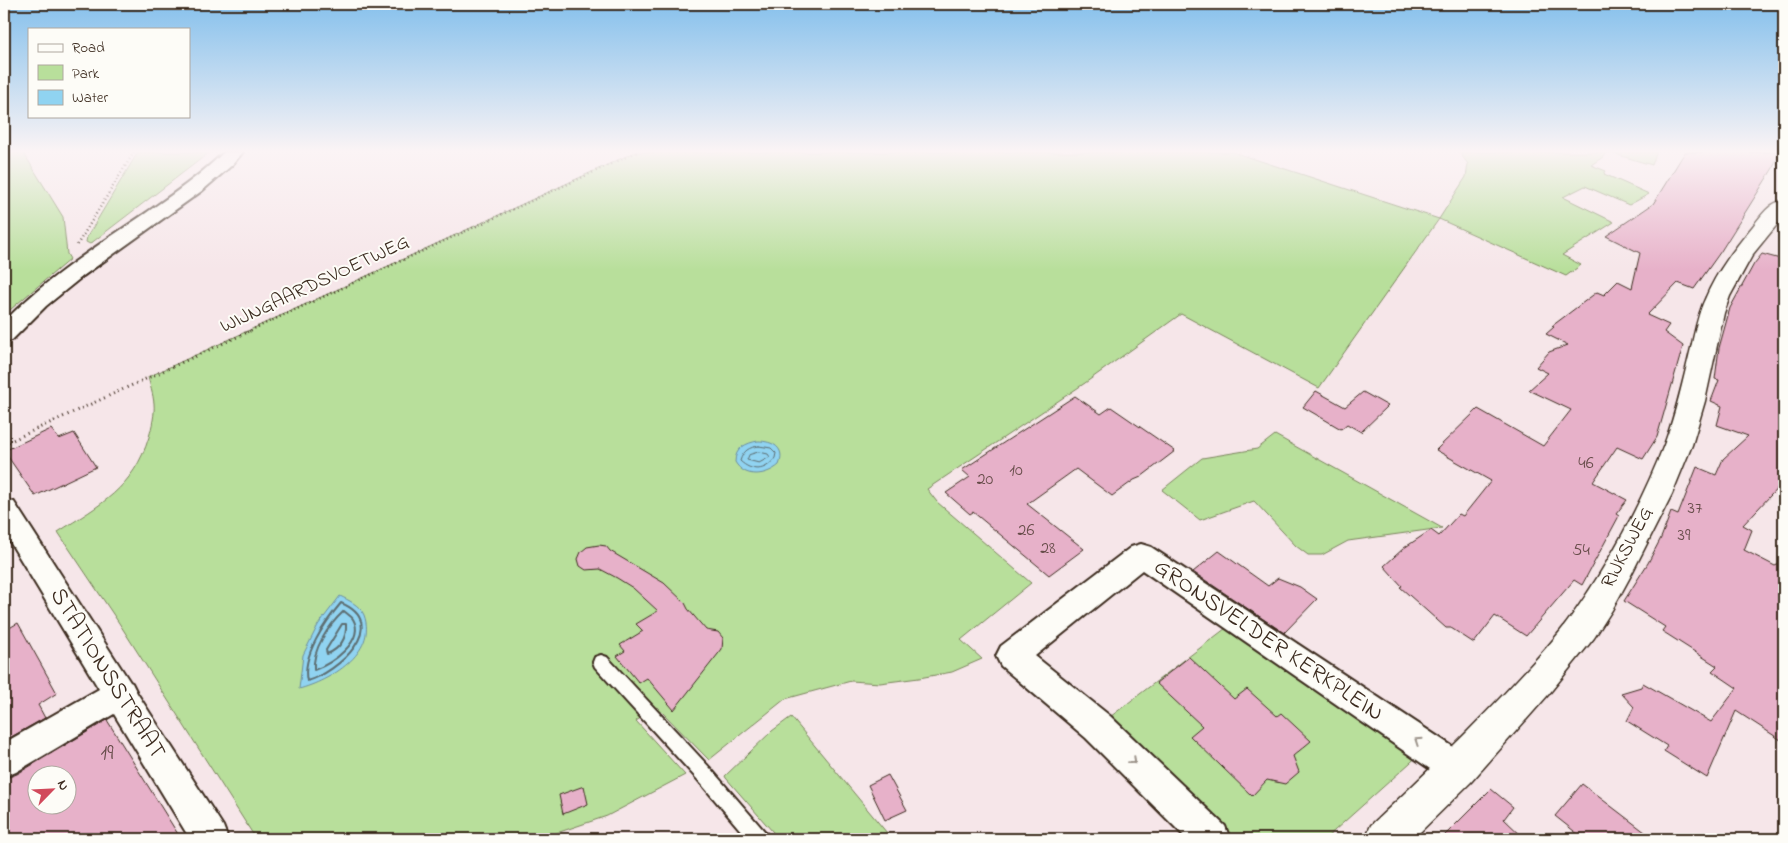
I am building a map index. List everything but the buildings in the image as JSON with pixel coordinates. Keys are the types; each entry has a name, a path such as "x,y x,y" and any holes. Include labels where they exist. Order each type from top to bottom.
{"street":[{"path":"4,335 21,316 83,266 188,191"},
{"name":"RIJKSWEG","path":"1385,839 1458,769 1536,684 1577,635 1620,568 1669,470 1692,401 1712,313 1718,296 1743,252 1776,212 1784,206"},
{"name":"STATIONSSTRAAT","path":"4,508 210,839"},
{"name":"GRONSVELDER KERKPLEIN","path":"1212,839 1098,727 1012,656 1141,555 1458,769"},
{"path":"4,761 120,693"}],"lane":[{"path":"601,662 704,774 760,839"}],"path":[{"path":"83,266 75,258 74,254 78,242 110,191"},
{"name":"WIJNGAARDSVOETWEG","path":"4,444 553,191"}],"green space":[{"path":"4,191 47,191 63,217 67,254 70,259 4,315"},
{"path":"114,191 159,191 90,244 86,242 87,237"},
{"path":"550,191 1354,191 1439,219 1319,388 1181,314 1085,383 927,489 937,502 1031,583 961,640 982,659 952,672 880,683 851,681 785,699 709,760 657,707 636,721 685,775 607,816 539,839 256,839 119,623 58,532 88,513 114,493 125,483 134,470 149,437 154,416 154,400 148,377"},
{"path":"1457,191 1574,191 1563,197 1614,222 1562,255 1581,265 1566,276 1439,219"},
{"path":"1597,191 1643,191 1649,194 1629,205"},
{"path":"1275,435 1442,528 1348,541 1322,555 1308,555 1296,546 1254,501 1200,520 1162,490 1202,458 1257,449"},
{"path":"1230,625 1420,754 1325,839 1230,839 1106,720"},
{"path":"791,717 892,839 779,839 726,778 725,776 772,731"}],"water":[{"path":"758,441 769,442 777,447 781,454 779,465 768,472 756,474 744,471 735,462 735,457 742,447"},
{"path":"340,596 353,603 362,611 366,629 364,641 348,663 336,672 299,689 303,655 318,625"}]}
